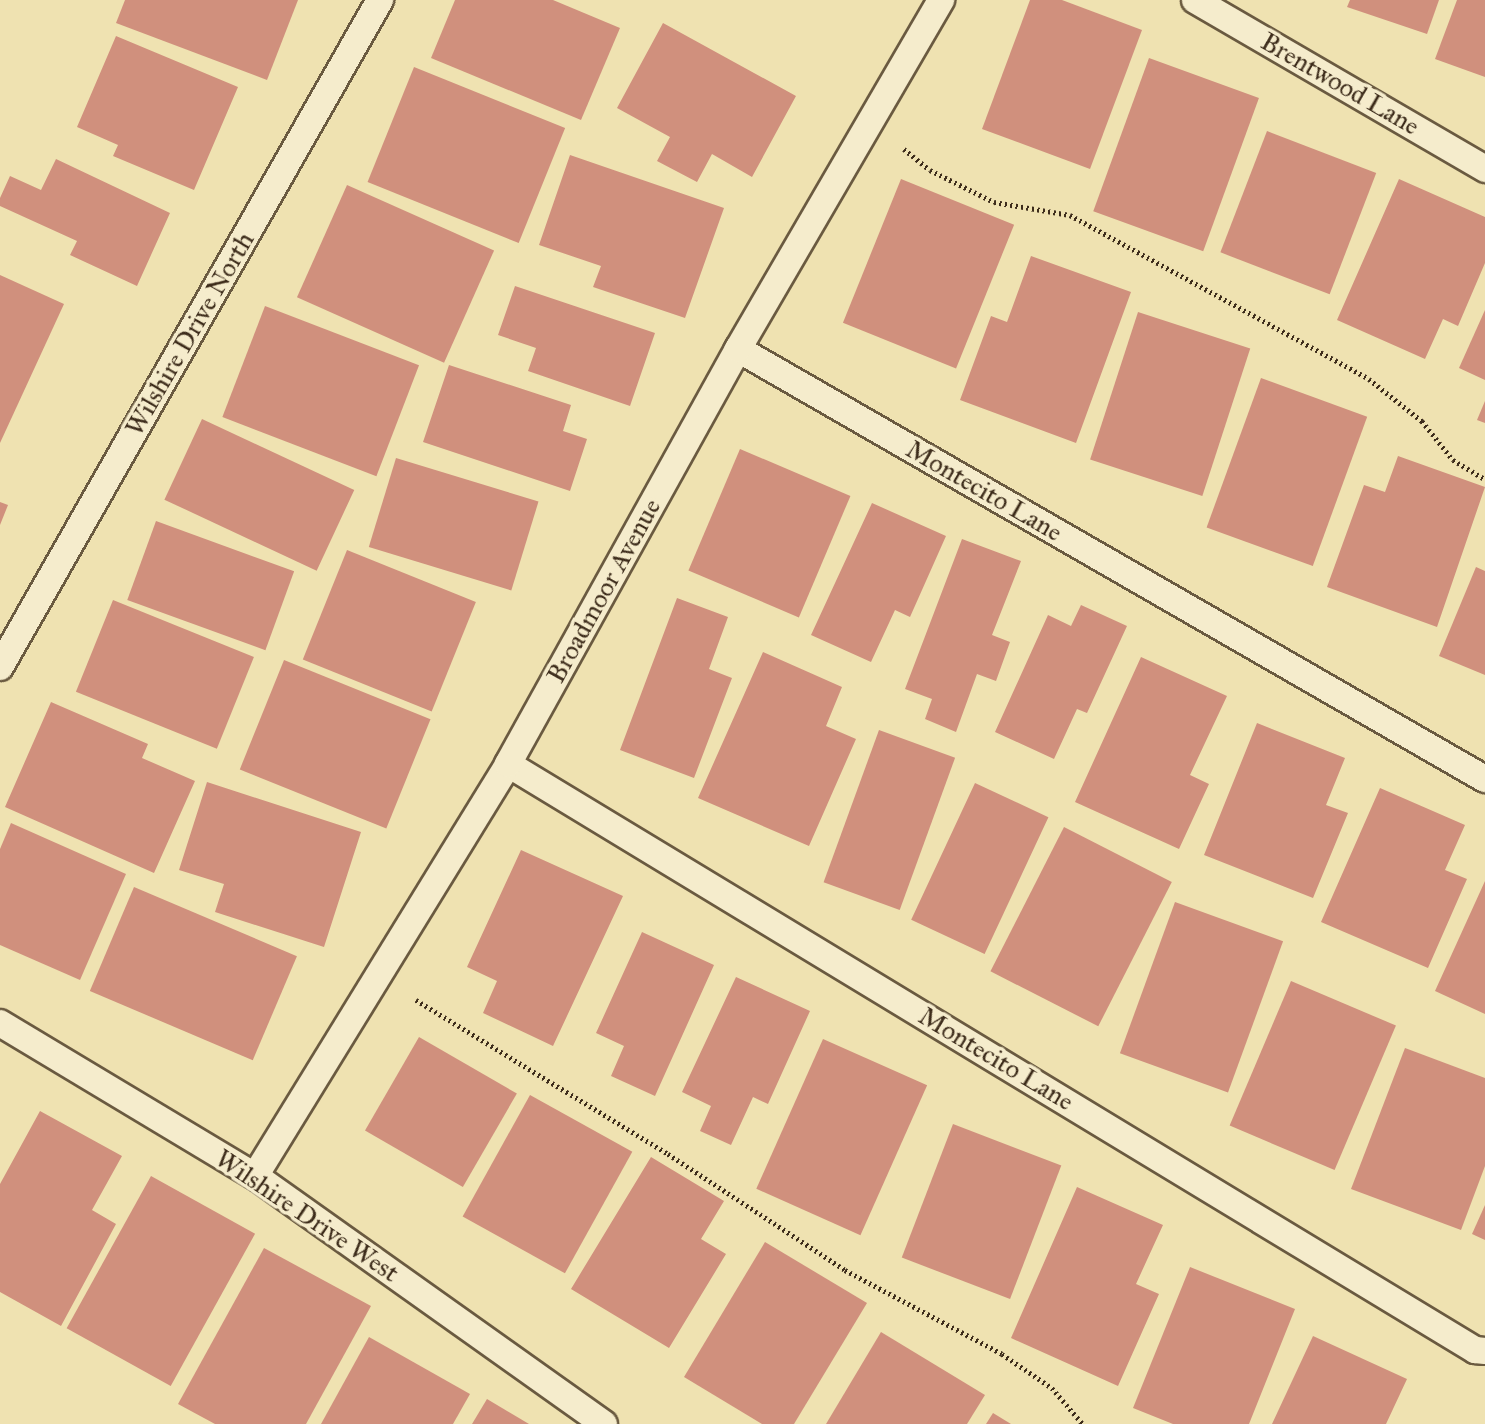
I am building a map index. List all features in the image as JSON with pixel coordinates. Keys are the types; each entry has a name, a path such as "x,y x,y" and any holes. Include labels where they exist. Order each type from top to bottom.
{"lane":[{"name":"Wilshire Drive North","path":"0,667 380,0"},
{"name":"Broadmoor Avenue","path":"256,1177 508,764 738,349 941,0"},
{"name":"Brentwood Lane","path":"1195,0 1485,169"},
{"name":"Montecito Lane","path":"738,349 1485,779"},
{"name":"Montecito Lane","path":"508,764 1475,1350 1485,1351"},
{"name":"Wilshire Drive West","path":"0,1023 256,1177 604,1424"}],"path":[{"path":"870,121 930,170 994,202 1070,215 1369,379 1422,421 1453,460 1485,479"},
{"path":"379,977 668,1154 845,1270 1002,1354 1052,1388 1083,1424"}],"building":[{"path":"125,0 298,0 267,80 116,23"},
{"path":"455,0 553,0 620,28 581,120 431,58"},
{"path":"1030,0 1062,0 1142,30 1090,169 982,129"},
{"path":"1350,0 1439,0 1427,34 1347,7"},
{"path":"1457,0 1485,0 1485,77 1435,59"},
{"path":"663,23 796,96 752,177 712,154 697,182 657,161 670,137 617,108"},
{"path":"116,36 238,87 194,190 113,156 118,145 77,127"},
{"path":"1149,58 1259,98 1203,251 1093,211"},
{"path":"414,67 565,128 519,243 368,182"},
{"path":"1267,131 1376,173 1330,294 1220,252"},
{"path":"570,155 724,208 685,318 593,287 601,266 539,245"},
{"path":"56,159 170,213 137,286 70,255 77,241 0,206 0,198 10,176 41,190"},
{"path":"901,179 1014,225 956,368 843,323"},
{"path":"1399,179 1485,217 1485,263 1458,326 1443,319 1425,359 1337,320"},
{"path":"347,185 494,250 444,363 297,297"},
{"path":"1031,256 1131,292 1076,443 960,400 991,316 1007,322"},
{"path":"0,275 64,304 0,443"},
{"path":"515,286 655,333 630,406 528,371 536,348 498,335"},
{"path":"265,306 419,365 376,476 222,417"},
{"path":"1485,310 1485,380 1459,368"},
{"path":"1138,312 1250,348 1202,496 1090,459"},
{"path":"449,365 571,405 563,431 587,439 570,491 423,442"},
{"path":"1261,378 1367,417 1313,566 1207,527"},
{"path":"1485,401 1485,423 1477,420"},
{"path":"202,419 354,490 317,571 164,500"},
{"path":"740,449 850,496 799,617 688,571"},
{"path":"1398,456 1485,487 1437,627 1327,587 1364,485 1385,492"},
{"path":"396,458 538,502 511,590 369,547"},
{"path":"0,502 8,505 0,525"},
{"path":"872,503 946,536 910,617 895,610 871,662 811,635"},
{"path":"156,521 294,571 265,650 127,600"},
{"path":"962,539 1021,561 992,635 1010,642 996,681 977,674 956,732 925,719 932,699 905,689"},
{"path":"347,550 476,602 432,711 303,659"},
{"path":"1476,567 1485,571 1485,675 1439,656"},
{"path":"677,598 728,617 709,669 732,678 694,778 620,750"},
{"path":"113,600 254,657 217,749 76,692"},
{"path":"1081,605 1127,626 1087,713 1077,709 1054,759 995,732 1048,615 1071,626"},
{"path":"763,652 842,687 826,726 856,739 809,846 698,798"},
{"path":"1141,657 1227,696 1190,775 1209,784 1179,849 1075,802"},
{"path":"284,660 430,719 386,829 240,769"},
{"path":"51,702 148,744 142,758 195,781 154,873 5,807"},
{"path":"1257,723 1345,758 1326,805 1348,813 1313,898 1204,855"},
{"path":"879,730 955,758 900,910 824,882"},
{"path":"207,782 361,832 324,947 215,912 224,884 179,870"},
{"path":"975,783 1048,817 985,954 911,920"},
{"path":"1380,788 1465,825 1445,870 1467,879 1428,968 1321,922"},
{"path":"11,823 126,874 80,980 0,945 0,849"},
{"path":"1064,827 1172,882 1098,1026 990,971"},
{"path":"521,850 623,896 553,1046 483,1013 497,981 467,967"},
{"path":"1485,881 1485,1014 1435,991"},
{"path":"134,887 297,956 253,1060 90,991"},
{"path":"1175,902 1283,941 1228,1093 1120,1053"},
{"path":"642,932 714,965 655,1096 611,1076 624,1046 596,1033"},
{"path":"736,977 810,1011 768,1104 753,1097 731,1145 700,1131 711,1106 682,1092"},
{"path":"1291,981 1396,1026 1335,1170 1230,1126"},
{"path":"419,1037 517,1094 463,1187 365,1131"},
{"path":"823,1039 927,1085 860,1235 756,1189"},
{"path":"1405,1048 1485,1078 1485,1166 1461,1230 1351,1189"},
{"path":"530,1095 632,1152 565,1273 463,1217"},
{"path":"40,1111 122,1156 92,1210 116,1224 61,1326 0,1292 0,1184"},
{"path":"953,1124 1061,1166 1010,1299 902,1258"},
{"path":"651,1157 724,1201 701,1239 726,1254 669,1348 571,1289"},
{"path":"151,1176 255,1234 171,1386 67,1328"},
{"path":"1077,1187 1163,1225 1136,1284 1159,1294 1118,1386 1011,1338"},
{"path":"1485,1205 1485,1240 1472,1234"},
{"path":"765,1242 867,1303 794,1424 762,1424 684,1377"},
{"path":"264,1248 371,1306 306,1424 215,1424 178,1404"},
{"path":"1190,1267 1295,1309 1249,1424 1173,1424 1133,1408"},
{"path":"881,1332 985,1395 967,1424 826,1424"},
{"path":"1313,1336 1407,1379 1386,1424 1272,1424"},
{"path":"369,1337 470,1394 453,1424 321,1424"},
{"path":"487,1399 529,1424 472,1424"},
{"path":"993,1413 1011,1424 986,1424"}]}
